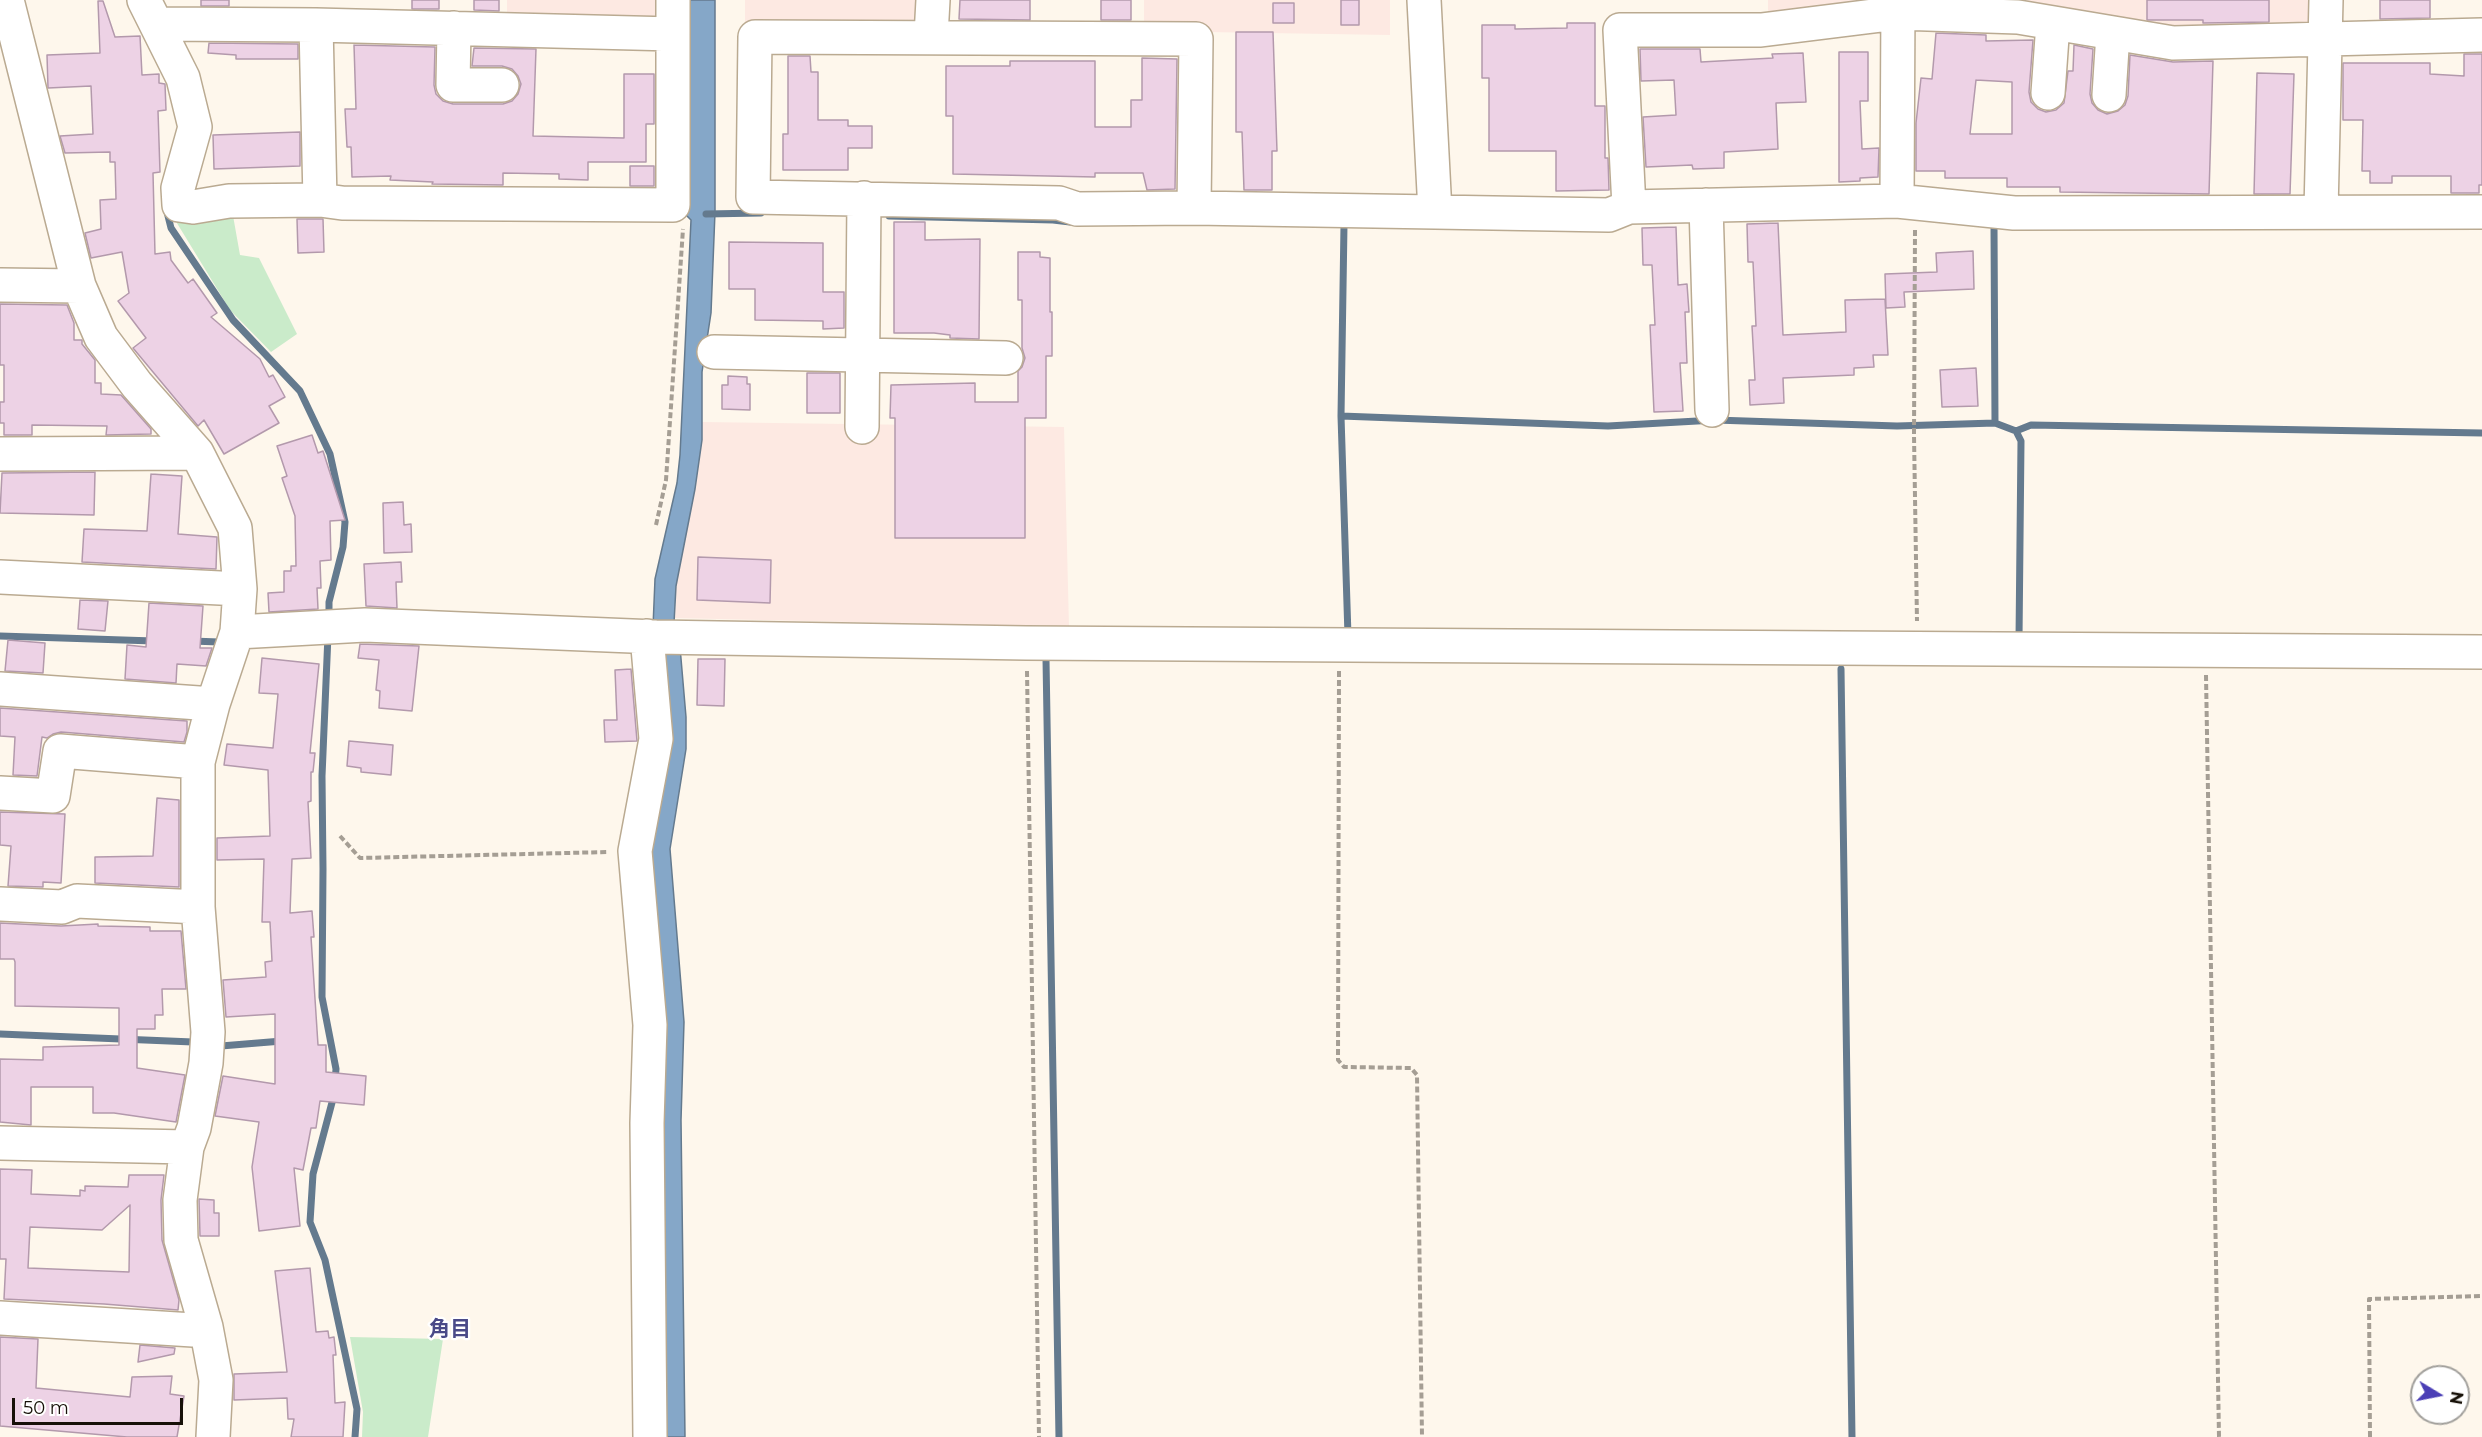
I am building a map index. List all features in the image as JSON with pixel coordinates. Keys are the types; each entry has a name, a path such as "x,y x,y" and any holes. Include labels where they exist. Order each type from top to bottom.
{"street":[{"path":"7,0 79,286 101,337 137,385 197,453 235,528 240,589 237,632 213,704 198,762 198,907 208,1032 206,1063 194,1128 187,1147 180,1200 181,1240 206,1327 216,1380 213,1437"},
{"path":"150,12 183,78 195,127 178,188 179,205 193,207 229,201 320,200 342,203 673,205 673,0"},
{"path":"931,36 933,0"},
{"path":"1424,0 1435,212"},
{"path":"2321,212 2326,0"},
{"path":"1629,207 1620,30 1761,30 1898,7 2018,17 2173,42 2482,35"},
{"path":"1897,201 1898,7"},
{"path":"150,12 316,25 673,34"},
{"path":"2048,93 2053,22"},
{"path":"316,25 320,200"},
{"path":"454,28 453,85 502,85"},
{"path":"2109,95 2113,33"},
{"path":"1194,208 1196,39 755,37 753,197 864,209 1059,203 1077,209 1194,208 1609,215 1629,207 1706,214 1897,201 2014,213 2482,212"},
{"path":"862,427 864,209"},
{"path":"1706,214 1712,410"},
{"path":"0,285 79,286"},
{"path":"714,352 1006,358"},
{"path":"0,454 197,453"},
{"path":"0,577 240,589"},
{"path":"237,632 365,625 659,637 1026,643 2482,652"},
{"path":"650,1437 646,1123 650,1025 635,851 656,739 659,637"},
{"path":"0,689 213,704"},
{"path":"0,793 53,796 60,751 136,759 198,762"},
{"path":"0,904 62,907 77,901 198,907"},
{"path":"0,1143 187,1147"},
{"path":"0,1318 193,1330 206,1327"}],"path":[{"path":"656,525 666,480 683,219 673,205"},
{"path":"1915,228 1916,417 1914,435 1917,630"},
{"path":"1026,643 1039,1437"},
{"path":"1339,646 1338,1060 1344,1067 1411,1068 1417,1075 1422,1437"},
{"path":"2205,651 2219,1437"},
{"path":"340,836 360,858 635,851"},
{"path":"2370,1437 2369,1299 2482,1296"}],"shaded area":[{"path":"507,0 682,0 682,27 507,18"},
{"path":"745,0 926,0 924,28 745,23"},
{"path":"1144,0 1390,0 1390,35 1144,31"},
{"path":"1768,0 2316,0 2316,25 2157,32 1768,19"},
{"path":"702,422 1064,427 1069,627 675,618 676,586 695,489 702,440"}],"green space":[{"path":"232,210 240,255 259,258 297,334 271,352 230,310 172,215"},
{"path":"350,1337 443,1339 428,1437 362,1437 363,1412"}],"water":[{"path":"685,0 715,0 715,212 711,313 702,372 702,440 676,586 674,623 653,627 655,579 677,483 680,455 691,220 685,214"},
{"path":"680,647 686,717 686,749 670,849 684,1022 681,1120 685,1437 662,1437 649,848 658,648"}],"building":[{"path":"201,0 229,0 229,6 201,6"},
{"path":"412,0 439,0 439,9 412,9"},
{"path":"474,0 499,0 499,11 474,10"},
{"path":"960,0 1030,0 1030,20 959,19"},
{"path":"1101,0 1131,0 1131,20 1101,20"},
{"path":"1341,0 1359,0 1359,25 1341,25"},
{"path":"2147,0 2269,0 2269,22 2203,23 2203,20 2147,20"},
{"path":"2380,0 2430,0 2430,18 2380,19"},
{"path":"98,1 103,1 115,37 140,36 142,75 159,74 159,83 165,84 166,110 158,111 160,172 153,173 155,254 170,252 171,260 188,283 193,279 217,313 211,317 260,359 269,377 273,375 285,397 269,406 279,423 224,454 204,420 198,426 133,348 146,338 118,301 129,293 122,252 91,258 85,233 101,229 100,200 116,199 115,162 110,162 110,152 65,153 60,136 93,134 91,86 48,88 47,55 100,53"},
{"path":"1273,3 1294,3 1294,23 1273,23"},
{"path":"1567,23 1595,23 1595,106 1605,106 1605,158 1608,158 1609,190 1556,191 1556,151 1489,151 1489,78 1482,78 1482,25 1515,25 1515,29 1567,28"},
{"path":"1236,32 1273,32 1277,151 1272,151 1272,190 1244,190 1242,132 1236,132"},
{"path":"1936,33 1986,35 1986,41 2033,40 2029,92 2031,102 2038,109 2046,112 2056,110 2064,103 2068,71 2073,71 2074,45 2093,49 2090,94 2092,103 2098,110 2107,114 2118,111 2125,105 2128,96 2130,55 2173,62 2213,61 2209,194 2060,192 2060,187 2007,187 2007,178 1945,178 1945,171 1916,171 1916,123 1921,78 1932,79","holes":["1976,80 2012,82 2012,134 1970,134"]},
{"path":"209,43 298,44 298,59 236,59 236,55 208,53"},
{"path":"354,45 435,47 434,85 436,94 443,101 453,104 503,104 512,101 518,94 521,84 512,69 502,66 472,66 474,48 536,49 533,136 624,138 624,74 654,74 654,124 646,124 646,162 588,162 588,180 559,179 559,174 503,173 503,185 432,184 433,182 390,180 391,176 352,177 351,147 347,147 345,109 356,109"},
{"path":"1640,49 1700,49 1701,62 1773,58 1772,54 1803,53 1806,102 1776,103 1778,149 1724,152 1724,168 1693,169 1692,165 1646,167 1643,117 1676,115 1674,80 1641,81"},
{"path":"1839,52 1868,52 1868,101 1860,101 1862,149 1879,148 1878,177 1839,182"},
{"path":"2464,54 2482,54 2482,185 2479,185 2479,193 2451,193 2451,176 2392,176 2392,183 2370,183 2370,171 2362,171 2363,120 2343,120 2343,63 2430,63 2430,74 2464,76"},
{"path":"788,56 810,56 811,72 818,72 818,120 848,120 848,126 872,126 872,148 848,148 848,170 783,170 783,134 788,134"},
{"path":"1142,58 1177,59 1175,189 1147,190 1143,173 1095,173 1095,177 953,174 953,116 946,116 946,66 1010,66 1010,61 1095,61 1095,127 1131,127 1131,100 1142,100"},
{"path":"2257,73 2294,74 2290,194 2254,194"},
{"path":"300,132 300,166 214,169 213,135"},
{"path":"630,166 654,166 654,186 630,186"},
{"path":"297,219 323,219 324,252 298,253"},
{"path":"894,222 925,222 925,240 980,239 979,339 950,338 950,335 934,333 894,333"},
{"path":"1778,223 1783,335 1846,332 1845,300 1885,299 1888,355 1873,355 1874,367 1854,368 1854,375 1783,378 1784,403 1750,405 1749,380 1755,380 1752,326 1756,326 1753,262 1748,262 1747,224"},
{"path":"1676,227 1678,285 1687,284 1689,312 1685,312 1687,363 1680,363 1683,411 1654,412 1650,325 1655,325 1652,265 1643,265 1642,228"},
{"path":"729,242 823,243 823,292 844,292 844,328 823,329 823,321 755,320 755,289 729,289"},
{"path":"1973,251 1974,289 1904,292 1905,307 1886,308 1885,274 1937,272 1936,253"},
{"path":"1018,252 1040,252 1040,257 1050,258 1050,312 1052,312 1052,356 1046,356 1046,418 1025,418 1025,538 895,538 895,418 890,418 891,385 975,383 975,402 1018,402 1018,371 1025,358 1022,348 1022,300 1018,300"},
{"path":"0,304 67,305 74,323 74,340 82,340 82,344 95,360 95,383 101,383 101,394 121,395 151,429 151,434 106,435 107,426 32,425 32,435 4,435 4,423 0,423 0,402 4,402 4,365 0,365"},
{"path":"1976,368 1978,406 1942,407 1940,370"},
{"path":"807,373 840,373 840,413 807,413"},
{"path":"728,376 747,377 747,384 750,384 750,410 722,409 722,385 728,385"},
{"path":"312,435 318,453 323,451 345,520 330,521 331,560 320,561 321,588 317,588 318,609 269,612 268,593 284,592 284,571 291,571 291,566 296,566 295,516 282,478 287,476 277,446"},
{"path":"95,472 94,515 0,513 2,473"},
{"path":"151,474 182,476 178,534 217,537 216,569 82,562 84,529 147,531"},
{"path":"403,502 404,525 411,524 412,552 384,553 383,503"},
{"path":"698,557 771,560 770,603 697,600"},
{"path":"401,562 402,582 396,582 397,608 366,606 364,564"},
{"path":"80,600 108,601 105,631 78,629"},
{"path":"149,603 203,606 200,648 212,648 206,666 177,664 176,683 125,679 127,645 146,647"},
{"path":"8,640 45,643 43,673 5,671"},
{"path":"360,644 419,646 412,711 379,708 380,691 376,690 379,660 358,658"},
{"path":"262,658 319,664 310,753 315,753 313,772 311,772 311,801 308,802 311,858 292,859 290,913 312,911 314,937 311,937 318,1045 326,1045 326,1072 366,1076 364,1105 320,1101 316,1128 311,1128 303,1170 294,1168 300,1226 259,1231 252,1167 259,1122 215,1116 223,1076 275,1084 275,1014 226,1017 223,980 266,977 265,962 272,961 270,922 262,922 264,859 217,860 217,838 270,836 268,770 224,765 227,744 273,748 278,694 259,693"},
{"path":"698,659 725,659 724,706 697,705"},
{"path":"631,669 637,741 605,742 604,720 617,720 615,670"},
{"path":"0,708 187,721 187,732 184,742 61,732 47,738 42,737 37,776 13,775 15,737 0,736"},
{"path":"349,741 393,745 391,775 361,772 361,768 347,766"},
{"path":"157,798 179,800 179,887 95,883 95,857 153,856"},
{"path":"0,812 65,814 61,883 43,882 43,887 8,886 11,846 0,845"},
{"path":"0,923 61,926 98,924 98,926 150,927 150,931 181,931 186,989 162,989 163,1015 155,1015 155,1029 137,1029 137,1068 185,1075 176,1122 114,1113 93,1113 93,1087 31,1087 31,1125 0,1122 0,1059 43,1060 43,1047 119,1045 119,1008 15,1006 15,962 14,959 0,959"},
{"path":"0,1169 32,1170 31,1194 80,1196 80,1190 85,1191 85,1186 128,1187 129,1175 164,1175 161,1200 162,1240 179,1300 178,1310 4,1299 6,1259 0,1259","holes":["130,1205 129,1272 28,1268 30,1227 102,1230"]},
{"path":"199,1199 214,1200 214,1213 219,1213 219,1236 200,1236"},
{"path":"310,1268 316,1332 328,1331 329,1338 334,1337 335,1403 345,1402 343,1437 291,1437 294,1419 288,1419 287,1398 234,1400 234,1374 287,1372 275,1271"},
{"path":"0,1337 38,1339 36,1388 130,1397 132,1377 172,1376 170,1394 184,1396 177,1437 127,1437 0,1426"},
{"path":"140,1345 175,1348 174,1354 138,1362"}],"waterway":[{"path":"166,208 171,228 233,320 300,391 330,454 345,522 343,547 329,602 329,618"},
{"path":"706,214 761,213"},
{"path":"889,216 1070,222"},
{"path":"1344,225 1341,416 1348,636"},
{"path":"1994,225 1995,423 2016,431 2021,441 2019,639"},
{"path":"1341,416 1608,426 1715,420 1897,426 1995,423"},
{"path":"2016,431 2031,425 2482,433"},
{"path":"328,635 322,776 322,997 336,1069 335,1081"},
{"path":"0,636 154,641"},
{"path":"192,641 219,642"},
{"path":"1046,659 1059,1437"},
{"path":"1841,669 1852,1437"},
{"path":"0,1034 193,1042"},
{"path":"221,1046 282,1041"},
{"path":"334,1095 313,1174 310,1222 325,1260 357,1409 355,1437"}],"district":[{"name":"角目","path":"450,1330"}]}
